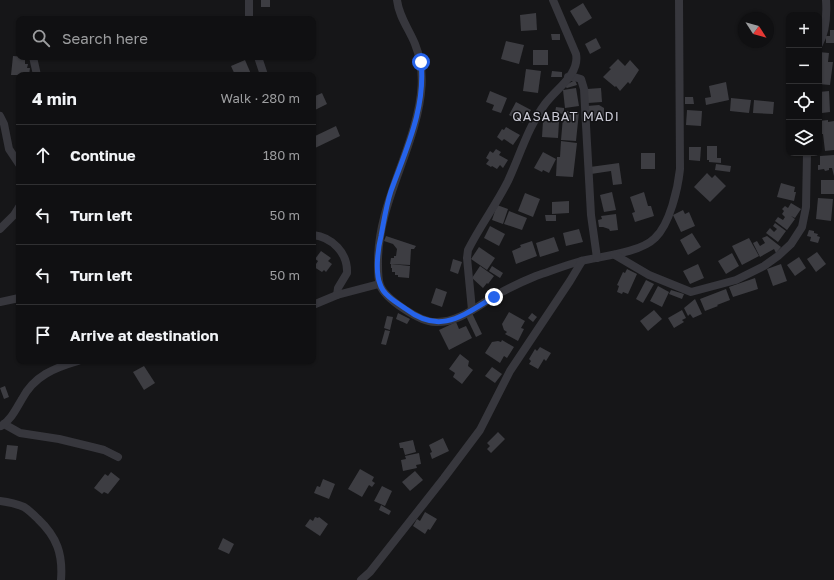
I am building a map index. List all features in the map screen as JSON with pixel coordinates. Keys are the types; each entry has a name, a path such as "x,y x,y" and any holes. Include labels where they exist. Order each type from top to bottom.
{"street":[{"path":"249,0 249,16"},
{"path":"397,0 398,8 414,42 421,62 422,90 414,128 391,191 385,213 378,254 380,284 384,292 394,301 410,312 433,323 454,319 523,281 570,264 615,255 648,244 658,235 666,220 679,181 679,0"},
{"path":"472,310 467,258 468,250 508,180 533,124 545,104 576,68 576,54 553,0"},
{"path":"822,39 825,24 826,0"},
{"path":"34,60 36,72"},
{"path":"259,60 263,72"},
{"path":"568,77 581,79 584,89 591,208 596,258"},
{"path":"0,116 4,124 9,149 16,153"},
{"path":"615,255 649,275 691,292 736,280 764,266 791,244 802,227 806,207 807,156"},
{"path":"0,229 16,212"},
{"path":"316,236 333,242 341,250 345,260 347,273 338,288 337,294"},
{"path":"361,580 370,572 480,430 510,371 582,261"},
{"path":"316,303 337,294 380,284"},
{"path":"0,302 16,299"},
{"path":"69,364 46,372 36,380 22,397 13,413 2,425 20,433 59,439 104,450 118,457"},
{"path":"0,501 16,504 28,510 44,524 58,545 61,580"}],"building":[{"path":"261,0 270,0 270,7 261,7"},
{"path":"583,3 592,18 579,26 570,11"},
{"path":"536,13 537,30 521,31 520,15"},
{"path":"830,30 834,30 834,43 826,43 826,36 830,36"},
{"path":"551,34 560,34 560,40 552,40"},
{"path":"596,38 601,48 590,54 585,44"},
{"path":"506,41 524,45 519,64 501,59"},
{"path":"533,50 548,50 548,65 533,65"},
{"path":"822,52 829,53 828,62 833,62 830,85 822,84"},
{"path":"13,56 16,56 16,60 25,60 25,64 28,64 27,68 30,68 29,72 16,72 16,75 11,75"},
{"path":"618,59 625,66 630,60 639,70 630,84 628,82 620,91 616,86 615,87 603,77"},
{"path":"245,60 250,72 234,72 231,66"},
{"path":"526,69 541,71 538,93 523,91"},
{"path":"552,71 562,72 562,77 551,77"},
{"path":"575,80 577,85 567,88 564,86"},
{"path":"726,82 729,100 706,105 705,98 711,97 709,86"},
{"path":"576,88 579,106 565,108 563,90"},
{"path":"601,88 602,102 588,103 587,89"},
{"path":"490,91 507,98 501,113 492,110 494,105 486,102"},
{"path":"829,91 830,112 822,113 822,92"},
{"path":"322,93 327,104 316,110 316,96"},
{"path":"685,97 693,97 694,104 685,104"},
{"path":"731,98 751,100 749,113 730,111"},
{"path":"754,100 774,102 773,114 753,113"},
{"path":"516,102 531,110 523,123 509,115"},
{"path":"599,105 604,108 604,118 588,119 587,106"},
{"path":"556,107 564,108 564,114 555,113"},
{"path":"687,110 702,111 701,126 686,125"},
{"path":"566,111 579,112 576,141 561,140 563,117 565,117"},
{"path":"543,121 559,122 558,138 542,137"},
{"path":"822,121 834,121 834,150 825,151 822,134"},
{"path":"336,126 340,136 316,148 316,136"},
{"path":"506,127 520,135 513,145 504,139 502,141 497,137 502,129 504,130"},
{"path":"561,141 577,143 573,177 556,176 557,157 560,157"},
{"path":"707,146 717,146 717,158 721,158 721,163 709,162 709,160 707,160"},
{"path":"689,147 701,147 700,161 689,160"},
{"path":"496,149 501,152 499,155 508,160 503,168 500,165 497,169 486,164 489,160 486,158 490,151 493,153"},
{"path":"543,152 556,159 549,173 543,170 542,172 534,168"},
{"path":"641,153 655,153 655,169 641,169"},
{"path":"834,155 834,176 832,168 825,171 824,169 818,170 818,165 820,165 820,156"},
{"path":"619,163 622,184 613,185 611,171 591,174 590,167"},
{"path":"716,164 731,166 730,172 715,170"},
{"path":"707,173 712,178 715,175 726,186 710,202 694,187"},
{"path":"821,180 834,180 834,194 821,194"},
{"path":"781,183 795,187 794,192 796,192 794,201 777,197"},
{"path":"612,192 616,210 604,212 600,195"},
{"path":"644,192 648,206 651,206 654,216 635,222 632,213 635,212 630,197"},
{"path":"525,193 540,199 533,217 518,211"},
{"path":"818,198 833,199 831,221 816,219"},
{"path":"569,201 569,213 552,214 552,202"},
{"path":"791,203 801,209 795,218 791,216 795,219 787,230 775,221 778,217 783,220 785,217 782,214 784,211 782,209 785,206 788,208"},
{"path":"497,205 508,209 503,224 492,220"},
{"path":"683,210 685,214 689,212 695,226 681,232 673,215"},
{"path":"509,211 527,218 522,230 504,224"},
{"path":"616,214 618,230 610,231 609,229 599,227 598,220 602,219 601,216"},
{"path":"545,215 556,215 556,221 546,221"},
{"path":"775,223 786,231 778,242 766,233 770,228 774,232 777,229 773,226"},
{"path":"490,226 505,234 499,246 484,238"},
{"path":"579,229 583,242 566,246 563,233"},
{"path":"809,230 818,234 817,236 820,237 818,243 810,241 811,237 807,236"},
{"path":"692,233 701,247 688,255 680,240"},
{"path":"386,236 416,246 414,249 411,249 410,265 390,264 391,258 396,256 397,249 393,244 384,241"},
{"path":"767,236 781,247 776,253 774,249 760,257 753,243 757,241 760,246 765,243 762,238"},
{"path":"554,237 559,251 540,257 536,243"},
{"path":"749,238 759,256 742,265 732,246"},
{"path":"532,241 537,256 516,264 512,251 521,247 520,245"},
{"path":"479,247 495,258 487,270 471,259"},
{"path":"321,251 331,258 328,261 332,264 326,272 324,270 322,272 316,268 318,261 316,258"},
{"path":"817,252 826,264 816,272 807,259"},
{"path":"732,253 739,266 726,274 718,261"},
{"path":"799,257 806,268 795,276 787,265"},
{"path":"453,259 462,262 458,274 450,271"},
{"path":"391,264 410,266 409,278 398,277 398,275 395,275 395,272 392,272"},
{"path":"698,264 704,278 690,284 683,271"},
{"path":"781,264 787,281 773,286 767,269"},
{"path":"480,266 494,276 483,288 472,278"},
{"path":"492,266 503,273 500,278 489,271"},
{"path":"627,269 637,274 628,294 623,292 622,294 617,292 619,286 617,285 623,272 625,273"},
{"path":"755,278 758,289 733,297 729,287"},
{"path":"646,280 654,284 643,303 636,299"},
{"path":"658,286 669,292 662,307 650,301"},
{"path":"436,288 447,292 442,307 431,303"},
{"path":"726,289 730,300 705,311 700,299"},
{"path":"671,290 684,294 682,299 669,294"},
{"path":"695,299 702,314 693,318 690,314 688,316 684,308"},
{"path":"654,310 662,319 648,331 640,321"},
{"path":"682,310 686,318 682,320 684,322 674,328 668,318"},
{"path":"509,312 525,321 521,328 524,329 518,341 505,334 507,332 504,330 502,324"},
{"path":"398,313 410,319 407,324 396,319"},
{"path":"472,313 482,334 476,337 466,316"},
{"path":"532,313 537,317 533,322 528,318"},
{"path":"387,316 393,317 390,330 384,328"},
{"path":"456,322 459,329 466,326 472,338 449,350 439,330"},
{"path":"385,330 390,331 386,345 381,344"},
{"path":"502,340 514,347 507,358 504,356 500,363 485,353 492,342 501,342"},
{"path":"540,347 551,353 546,361 544,359 538,369 529,364 531,361 529,359 535,349 537,351"},
{"path":"460,354 469,361 468,366 473,370 462,384 453,377 455,373 449,369"},
{"path":"144,366 155,383 144,390 133,372"},
{"path":"492,367 502,374 495,383 485,376"},
{"path":"5,386 9,397 4,399 0,388"},
{"path":"498,432 505,439 491,453 487,449 490,446 487,443"},
{"path":"443,438 449,451 432,459 430,453 432,452 429,445"},
{"path":"413,440 416,452 405,455 403,448 400,448 399,443"},
{"path":"7,445 18,446 16,460 5,459"},
{"path":"419,453 421,464 416,465 417,468 403,471 401,460 406,459 405,456"},
{"path":"360,469 374,477 372,481 375,483 372,487 369,485 362,497 348,489"},
{"path":"415,471 423,480 410,491 402,482"},
{"path":"111,472 120,479 108,494 104,492 102,494 94,488 105,474 108,476"},
{"path":"323,479 335,484 329,499 314,493 317,486 320,487"},
{"path":"382,486 392,491 385,506 374,501"},
{"path":"381,505 391,511 389,515 379,510"},
{"path":"425,512 437,519 430,530 428,529 425,534 413,526 417,519 420,521"},
{"path":"315,517 319,517 328,524 320,536 305,526 310,519 313,521"},
{"path":"223,538 234,544 229,554 218,549"}],"district":[{"name":"QASABAT MADI","path":"566,116"}],"route":[{"path":"421,62 422,90 420,104 414,128 391,191 380,239 378,254 380,284 384,292 394,301 423,320 433,323 454,319 494,297"}]}
